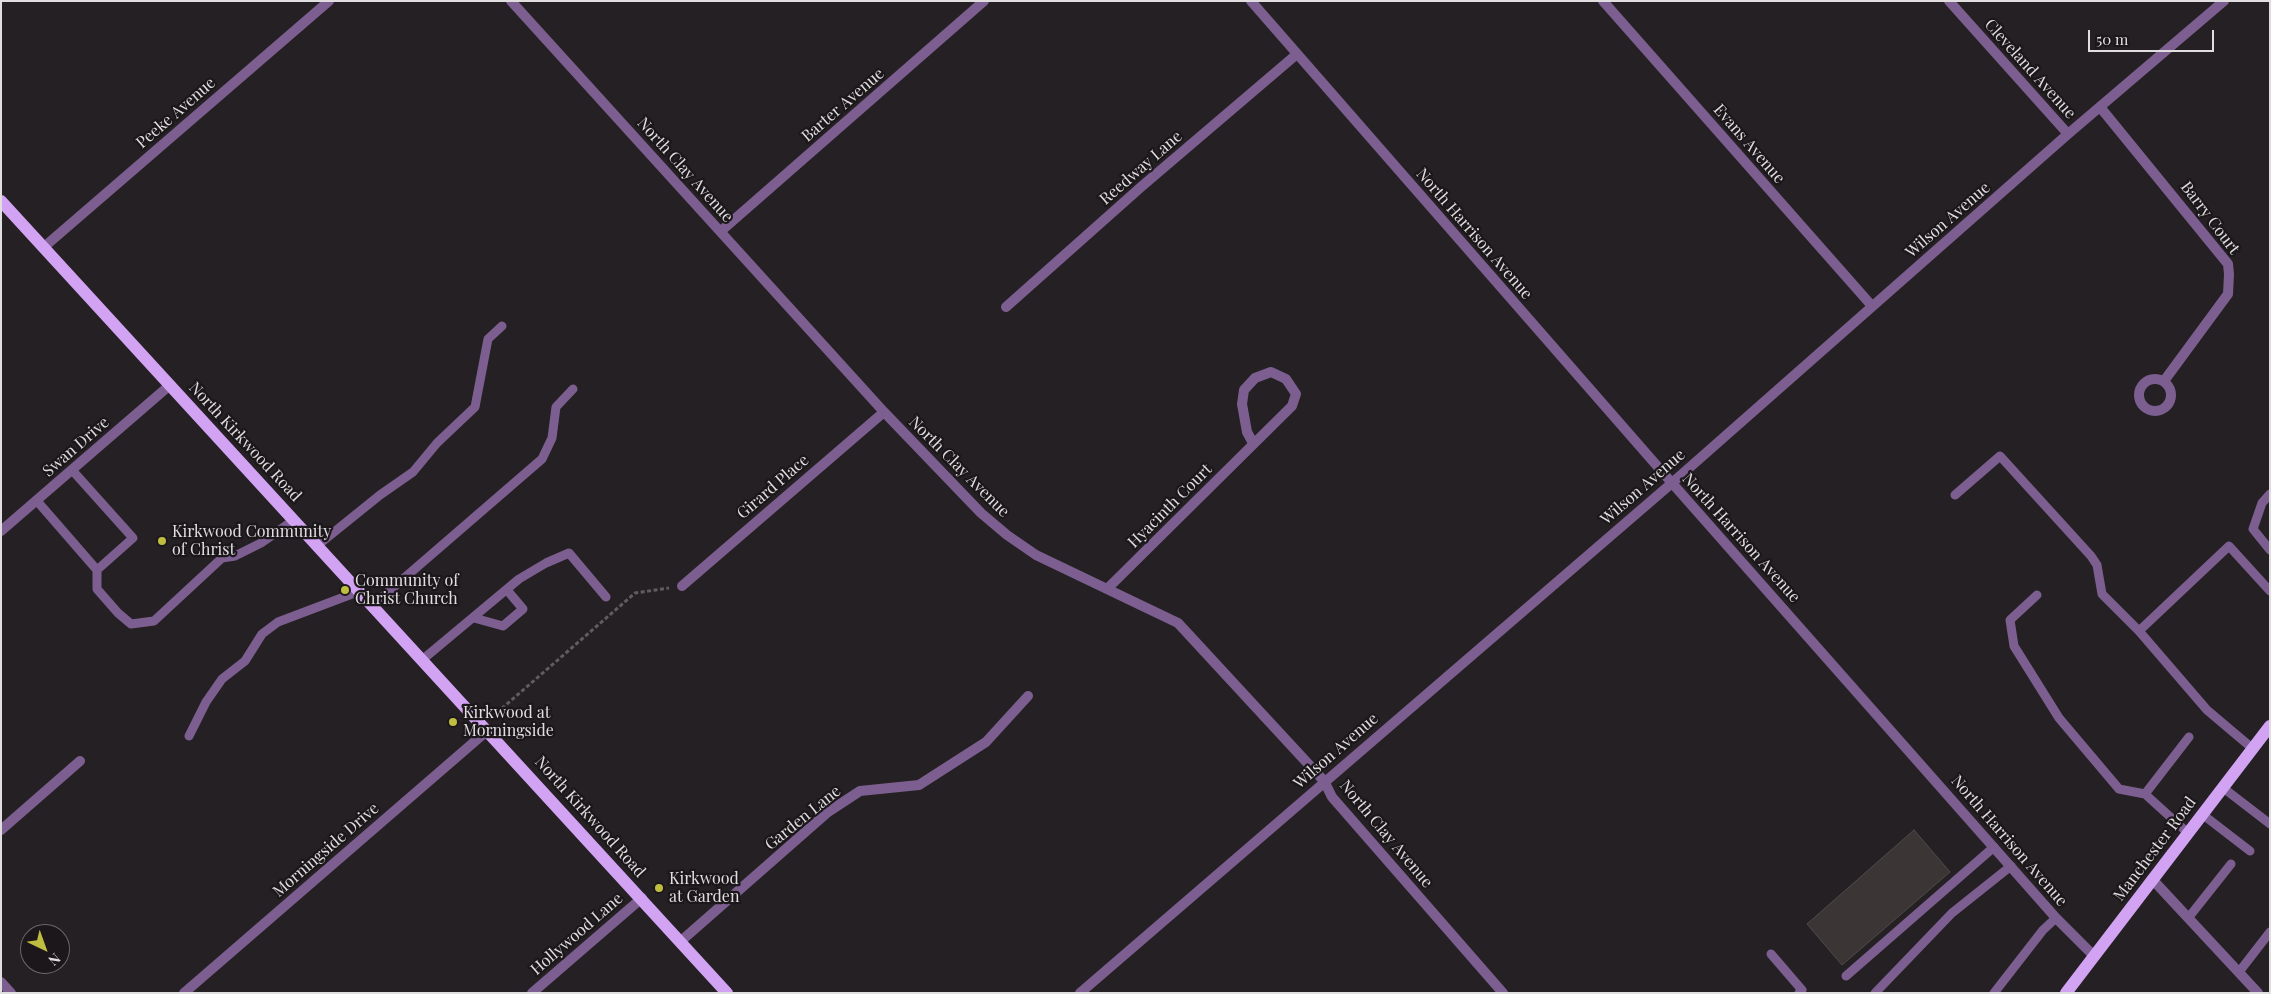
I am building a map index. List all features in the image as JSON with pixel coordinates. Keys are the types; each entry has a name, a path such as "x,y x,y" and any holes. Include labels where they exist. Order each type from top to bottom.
{"main road":[{"name":"North Kirkwood Road","path":"1,201 642,898 727,993"},
{"name":"Manchester Road","path":"2066,993 2222,786 2270,726"}],"street":[{"name":"Peeke Avenue","path":"44,247 329,1"},
{"name":"North Clay Avenue","path":"511,1 884,412 981,513 1007,535 1036,555 1178,623 1324,781 1332,797 1497,991"},
{"name":"Barter Avenue","path":"721,231 984,1"},
{"name":"North Harrison Avenue","path":"1251,1 1672,483 2056,918 2094,956"},
{"name":"Evans Avenue","path":"1604,1 1872,306"},
{"name":"Cleveland Avenue","path":"1949,1 2068,134"},
{"name":"Wilson Avenue","path":"1080,993 1672,483 2068,134 2224,1"},
{"name":"Reedway Lane","path":"1006,307 1141,187 1297,54"},
{"name":"Barry Court","path":"2100,107 2228,264 2230,274 2228,294 2164,381"},
{"name":"Hyacinth Court","path":"1107,589 1292,406 1296,394 1286,379 1271,372 1255,378 1244,390 1242,404 1247,432 1253,443"},
{"name":"Swan Drive","path":"1,531 170,385"},
{"name":"Girard Place","path":"682,586 884,412"},
{"name":"Garden Lane","path":"682,942 828,812 860,790 919,785 986,742 1028,696"},
{"name":"Morningside Drive","path":"184,993 486,728"},
{"path":"1,830 80,761"},
{"path":"2152,879 2258,993"},
{"name":"Hollywood Lane","path":"532,993 642,898"},
{"path":"1,982 11,993"}],"lane":[{"path":"318,545 380,495 413,472 437,442 475,407 488,339 502,326"},
{"path":"373,605 542,460 552,438 556,407 573,389"},
{"path":"1955,495 2000,456 2091,556 2097,565 2102,594 2139,631 2207,710 2252,748"},
{"path":"72,470 133,538 97,570"},
{"path":"2270,494 2262,503 2253,529 2270,550"},
{"path":"37,501 97,570 96,589 131,624 154,621 222,558 234,556 261,543 294,520"},
{"path":"2139,631 2229,546 2270,591"},
{"path":"422,660 519,579 546,563 569,553 606,597"},
{"path":"474,618 503,626 523,609 507,590"},
{"path":"189,736 206,702 222,679 245,661 262,634 278,622 360,591"},
{"path":"2037,595 2010,620 2014,646 2059,718 2119,789 2145,794 2188,833"},
{"path":"2145,794 2189,737"},
{"path":"2222,786 2270,824"},
{"path":"2202,814 2250,851"},
{"path":"1846,976 1994,846"},
{"path":"2189,917 2231,864"},
{"path":"1875,993 1952,912 2011,866"},
{"path":"1994,993 2043,930 2056,918"},
{"path":"2239,972 2270,932"},
{"path":"1771,954 1802,990 1800,993"}],"path":[{"path":"486,728 635,593 682,586"}],"building":[{"path":"1914,830 1950,872 1842,965 1807,924"}],"place":[{"name":"Kirkwood Community of Christ","path":"162,541"},
{"name":"Community of Christ Church","path":"345,590"},
{"name":"Kirkwood at Morningside","path":"453,722"},
{"name":"Kirkwood at Garden","path":"659,888"}]}
